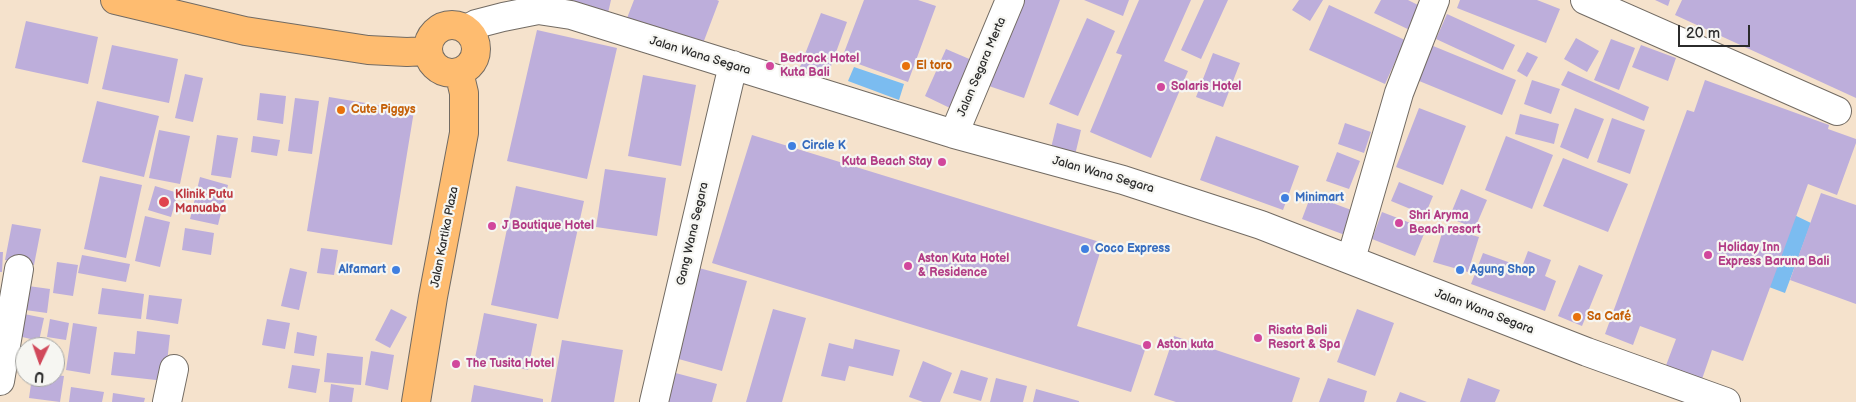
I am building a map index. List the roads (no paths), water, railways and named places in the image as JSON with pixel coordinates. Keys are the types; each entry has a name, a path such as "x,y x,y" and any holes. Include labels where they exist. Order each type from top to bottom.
{"main road":[{"path":"115,0 245,31 368,50 427,51"},
{"path":"483,17 473,36 476,53 473,62 459,72 450,73 435,66 427,51 431,36 437,29 483,17"},
{"name":"Jalan Kartika Plaza","path":"416,402 433,298 464,133 464,93 459,72"}],"street":[{"name":"Jalan Segara Merta","path":"954,134 1010,0"},
{"path":"1351,260 1399,93 1435,0"},
{"path":"1585,0 1837,111"},
{"name":"Jalan Wana Segara","path":"483,17 538,10 562,14 954,134 1123,180 1261,225 1594,355 1726,402"},
{"name":"Gang Wana Segara","path":"654,402 733,65"},
{"path":"0,381 19,269"},
{"path":"167,402 174,369"}],"water":[{"path":"854,67 904,84 899,100 848,81"},
{"path":"1788,212 1811,223 1785,293 1761,284"}],"place":[{"name":"Bedrock Hotel Kuta Bali","path":"770,66"},
{"name":"El toro","path":"906,66"},
{"name":"Solaris Hotel","path":"1161,87"},
{"name":"Cute Piggys","path":"341,110"},
{"name":"Circle K","path":"792,146"},
{"name":"Kuta Beach Stay","path":"942,162"},
{"name":"Minimart","path":"1285,198"},
{"name":"Klinik Putu Manuaba","path":"164,202"},
{"name":"Shri Aryma Beach resort","path":"1399,223"},
{"name":"J Boutique Hotel","path":"492,226"},
{"name":"Coco Express","path":"1085,249"},
{"name":"Holiday Inn Express Baruna Bali","path":"1708,255"},
{"name":"Aston Kuta Hotel & Residence","path":"908,266"},
{"name":"Alfamart","path":"396,270"},
{"name":"Agung Shop","path":"1460,270"},
{"name":"Sa Café","path":"1577,317"},
{"name":"Risata Bali Resort & Spa","path":"1258,338"},
{"name":"Aston kuta","path":"1147,345"},
{"name":"The Tusita Hotel","path":"456,364"}]}
